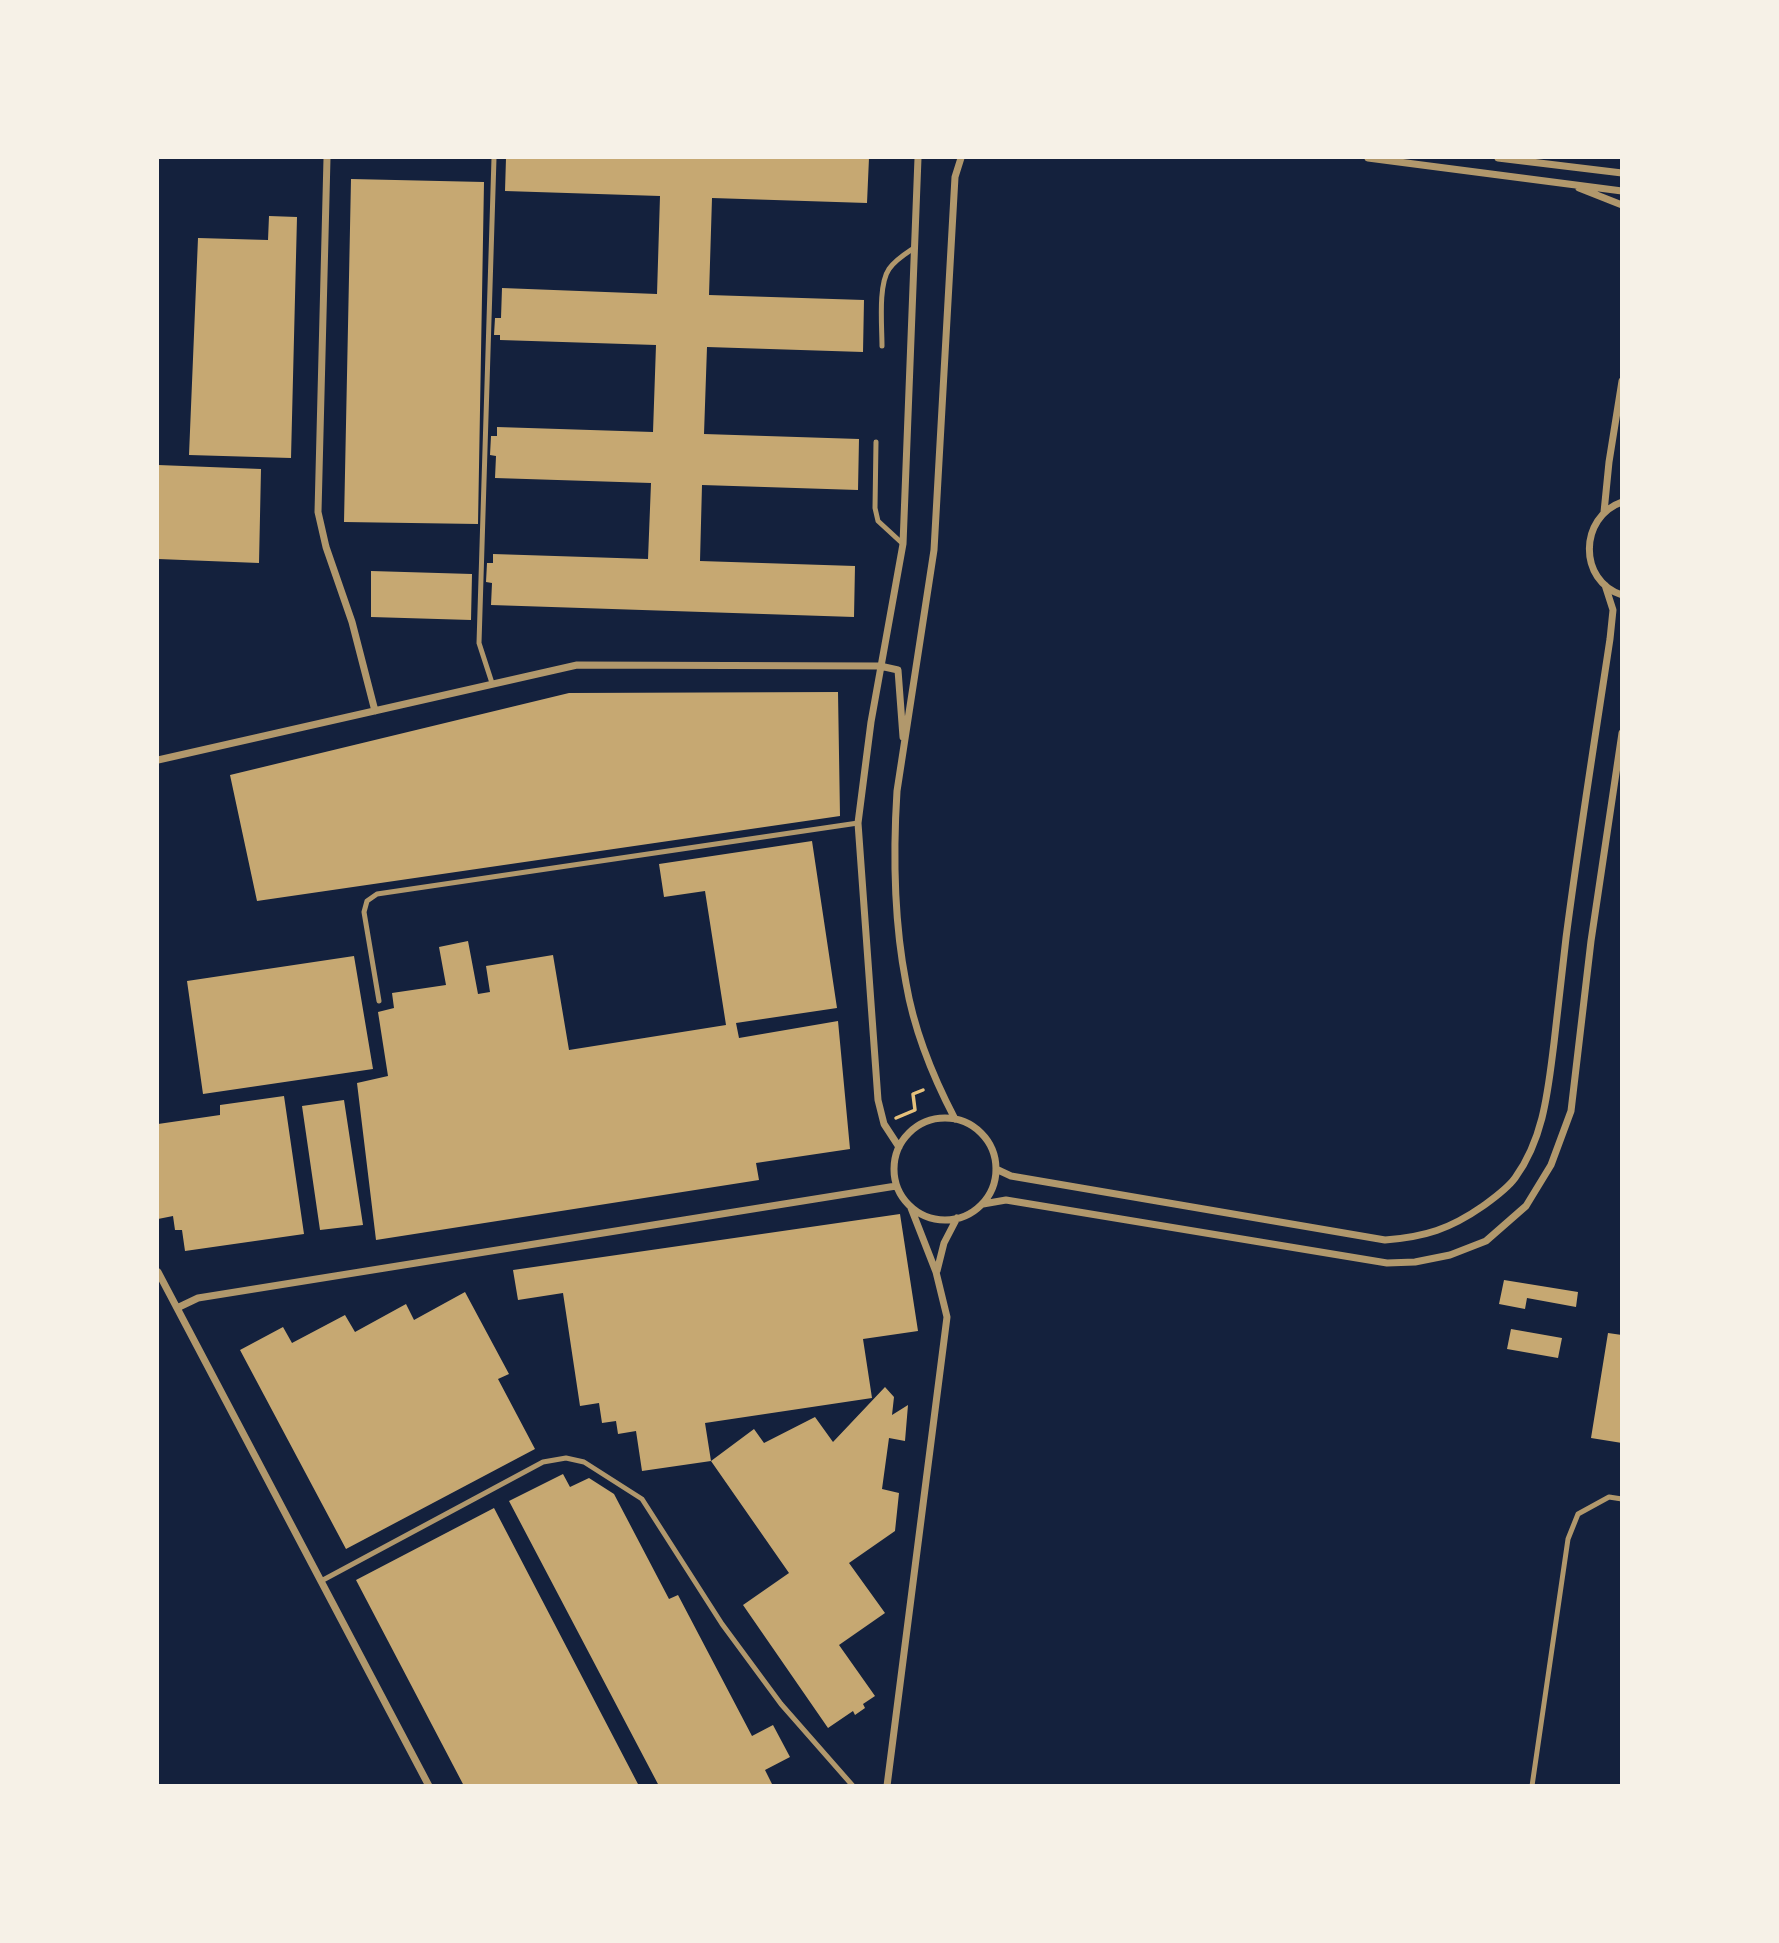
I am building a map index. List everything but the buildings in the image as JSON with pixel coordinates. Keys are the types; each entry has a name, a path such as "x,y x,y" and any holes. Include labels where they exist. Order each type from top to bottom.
{"street":[{"path":"327,158 318,512 326,547 352,622 375,711"},
{"path":"899,1147 884,1124 878,1100 858,823 880,666 903,544 918,158"},
{"path":"955,1119 937,1084 906,984 897,896 895,822 934,550 955,177 961,158"},
{"path":"1368,158 1622,191"},
{"path":"1498,158 1622,173"},
{"path":"1562,183 1622,205"},
{"path":"1604,512 1622,381"},
{"path":"1622,502 1604,512 1595,523 1589,549 1590,562 1596,575 1605,585 1622,595"},
{"path":"996,1169 1011,1176 1385,1240 1416,1237 1443,1230 1465,1219 1514,1180 1532,1149 1543,1120 1566,937 1610,639 1613,610 1605,585"},
{"path":"158,760 578,665 880,666 898,670 904,751"},
{"path":"983,1204 995,1181 996,1169 989,1142 980,1131 955,1119 941,1118 916,1127 906,1136 894,1160 896,1186 911,1208 928,1218 948,1220 967,1216 983,1204 1006,1199 1387,1263 1416,1262 1450,1255 1486,1241 1526,1206 1551,1165 1571,1111 1591,941 1622,733"},
{"path":"177,1308 198,1298 896,1186"},
{"path":"887,1786 947,1317 936,1272 911,1208"},
{"path":"936,1272 944,1243 957,1218"},
{"path":"158,1272 323,1580 429,1786"}],"lane":[{"path":"492,683 479,643 494,158"},
{"path":"882,346 883,287 887,271 914,248"},
{"path":"876,442 875,508 878,522 903,544"},
{"path":"379,1001 364,912 367,901 377,894 858,823"},
{"path":"323,1580 543,1462 566,1458 584,1462 642,1499 722,1624 781,1704 853,1786"},
{"path":"1532,1786 1568,1539 1578,1514 1609,1497 1622,1499"}],"path":[{"path":"896,1118 915,1110 912,1094 923,1090"}]}
